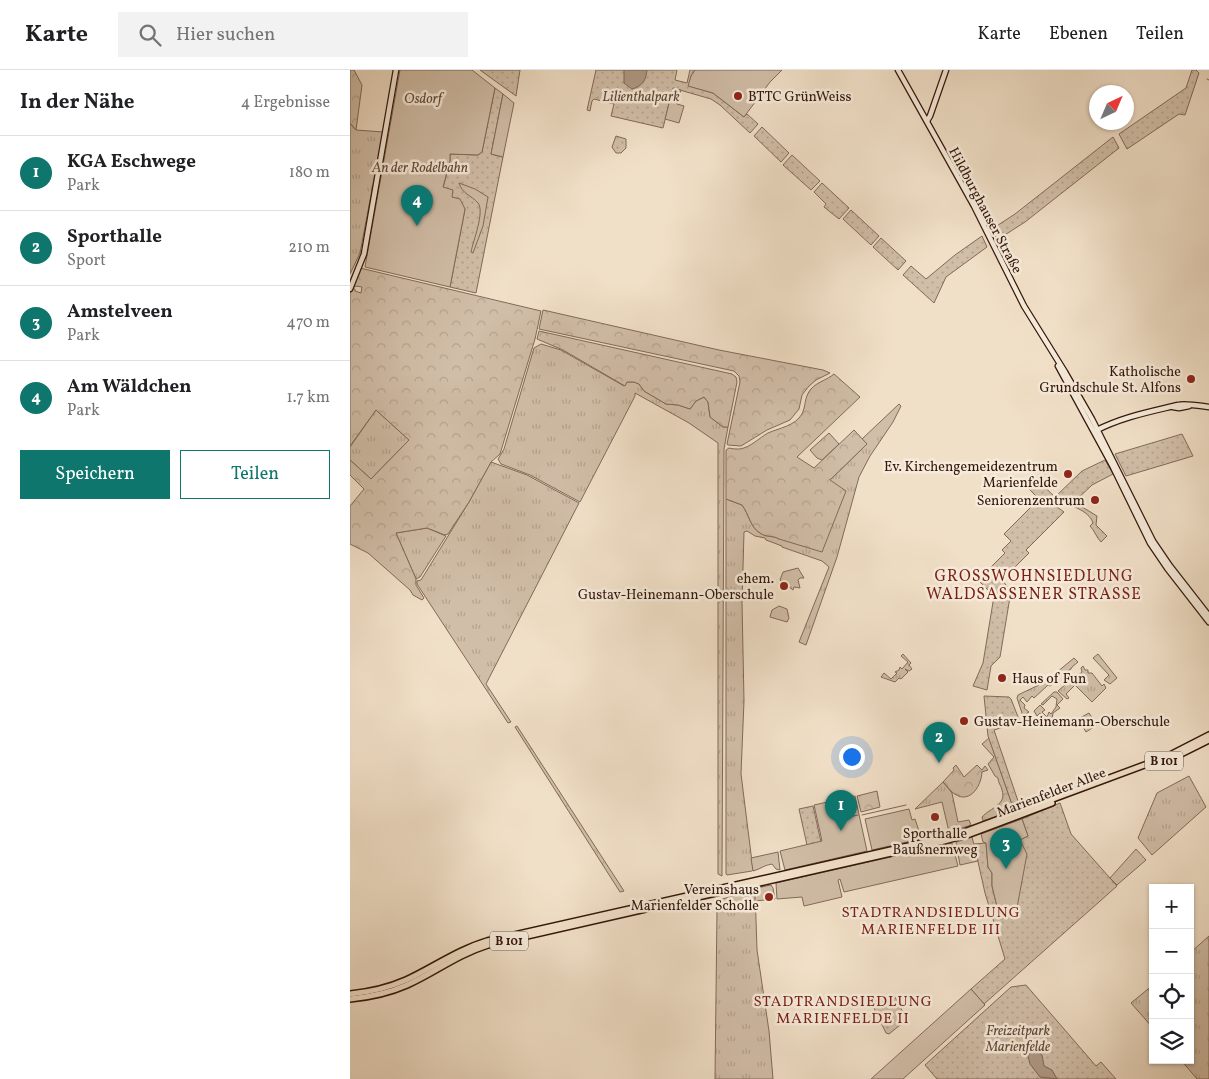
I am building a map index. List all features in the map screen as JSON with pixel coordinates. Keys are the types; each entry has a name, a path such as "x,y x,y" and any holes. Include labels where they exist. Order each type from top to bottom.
{"main road":[{"path":"350,289 364,254 396,70"},
{"name":"Hildburghauser Straße","path":"898,70 976,212 1024,306 1096,431 1153,541 1209,616"},
{"path":"927,121 946,70"},
{"path":"1096,431 1133,415 1179,405 1209,407"},
{"name":"Hildburghauser Straße","path":"1096,431 1150,543 1209,622"},
{"name":"Marienfelder Allee","path":"750,884 959,837 1172,758 1208,738"},
{"name":"B 101","path":"350,994 376,990 400,983 460,950 487,941 750,884"},
{"name":"B 101","path":"350,998 378,994 401,987 462,955 488,946 750,884"}],"green space":[{"path":"350,70 354,70 362,85 356,130 350,123"},
{"path":"400,70 472,70 495,88 482,152 478,155 450,154 443,187 453,190 452,197 460,199 465,209 450,287 365,267"},
{"path":"480,70 520,70 516,96"},
{"name":"Lilienthalpark","path":"596,70 677,70 675,80 687,83 690,70 695,70 691,76 689,86 713,93 744,117 747,114 758,124 750,133 711,99 673,88 663,128 611,116 614,104 594,99 590,111 587,110"},
{"name":"BTTC GrünWeiss","path":"695,70 782,70 770,82 744,117 713,93 688,86"},
{"path":"1192,70 1196,70 1199,73 1185,115 1179,114 1127,149 1119,134 1125,130 1134,130 1134,124 1186,88"},
{"path":"495,88 503,94 491,154 503,157 476,293 450,287 465,209 443,188 450,154 478,155 482,152"},
{"path":"673,88 681,90 677,104 684,106 679,123 665,119"},
{"path":"503,94 514,103 503,157 491,154"},
{"path":"350,123 356,130 383,132 360,253 350,274"},
{"path":"762,127 789,153 781,162 754,136"},
{"path":"616,136 626,139 626,148 621,153 616,153 612,147"},
{"path":"1113,137 1119,148 1025,222 997,240 992,229 1015,214"},
{"path":"792,155 820,181 811,190 783,165"},
{"path":"459,183 475,189 488,197 483,226 473,253 471,252 479,220 480,207 475,200 462,190"},
{"path":"822,183 849,208 839,219 824,207 826,204 814,192"},
{"path":"851,210 879,236 871,245 843,219"},
{"path":"982,236 987,247 946,277 934,303 903,275 911,266 926,279"},
{"path":"881,238 906,261 898,270 873,247"},
{"path":"360,268 541,311 535,339 500,454 491,462 469,502 448,534 445,535 427,528 396,533 416,579 416,585 424,598 422,600 413,595 410,590 368,553 350,544 350,506 364,489 350,475 350,460 371,479 409,440 376,410 350,446 350,293 355,289 355,291 361,293 362,287 353,286"},
{"path":"543,310 830,373 809,386 802,395 799,409 790,420 767,430 741,446 728,445 740,382 739,376 734,371 539,329"},
{"path":"539,331 732,374 736,377 737,382 728,427 723,427 710,417 708,402 704,397 696,401 690,409 666,404 644,391 639,384 627,382 625,386 563,350 537,339"},
{"path":"541,344 561,350 624,386 627,382 639,384 644,391 666,404 690,409 696,401 704,397 708,402 710,417 723,427 728,427 724,449 722,876 718,874 718,443 689,423 635,393 580,502 530,475 501,464 498,459 504,449 534,348"},
{"path":"834,374 860,397 797,457 814,468 854,430 867,444 830,480 846,491 822,552 763,535 754,527 742,505 726,499 726,450 729,448 744,448 768,433 795,421 802,414 807,395 811,389"},
{"path":"899,404 901,406 893,422 870,456 859,477 837,557 806,645 799,642 829,567 822,561 782,547 747,531 744,532 742,603 744,701 741,774 753,870 727,875 726,499 742,505 752,524 760,533 779,539 830,480 867,444 862,439"},
{"path":"376,410 409,440 371,479 350,460 350,447"},
{"path":"829,433 839,444 822,460 817,458 810,450"},
{"path":"1182,434 1193,456 1126,476 1115,454"},
{"path":"1105,460 1113,474 1092,485 1074,502 1097,516 1096,525 1107,536 1101,542 1090,526 1093,523 1091,518 1083,511 1056,501 1053,504 1064,512 1026,550 1029,553 1002,580 1011,591 1000,657 991,666 987,690 973,686 983,663 994,596 978,580 1005,553 1002,550 1011,541 1004,534 1039,499 1028,488 1036,479 1055,497 1082,471"},
{"path":"491,462 527,475 579,503 486,684 511,722 508,723 417,584 417,581 421,580 469,502"},
{"path":"427,528 446,536 420,577 416,579 396,533"},
{"path":"798,568 804,578 798,580 800,588 794,587 793,590 780,580 783,572"},
{"path":"779,606 787,609 789,618 787,622 770,617 772,610"},
{"path":"903,654 911,663 909,665 912,669 909,671 905,669 908,672 895,682 881,677 884,673 891,679 900,667 902,669 908,662 901,656"},
{"path":"1098,654 1117,678 1110,684 1104,680 1109,675 1093,658"},
{"path":"1074,658 1078,662 1067,674 1057,678 1052,685 1048,685 1034,698 1032,696 1027,702 1023,697 1020,700 1025,705 1024,708 1029,712 1023,716 1017,698 1018,695 1045,682"},
{"path":"1083,666 1085,670 1088,670 1088,673 1092,673 1102,686 1104,684 1106,688 1092,702 1075,685 1066,694 1069,698 1067,699 1058,691 1082,672 1081,668"},
{"path":"1054,692 1057,692 1063,699 1057,705 1060,708 1053,713 1050,723 1040,713 1037,716 1034,711 1040,705 1045,710 1042,712 1047,717 1049,712 1051,714 1056,707 1057,699 1052,696 1043,705 1041,704"},
{"path":"984,696 1009,697 1020,722 994,730 1020,807 1014,810 988,736"},
{"path":"1089,713 1097,725 1086,732 1078,719"},
{"path":"517,726 624,891 620,892 515,727"},
{"path":"989,738 1014,810 983,821 982,817 1000,803 1003,795 998,778 988,764 994,757 982,744"},
{"path":"956,765 964,777 977,765 982,770 985,766 988,770 982,772 979,784 973,793 968,796 958,796 943,782"},
{"path":"1189,776 1206,807 1152,855 1138,838 1157,793"},
{"path":"943,782 952,793 958,822 969,820 971,825 949,832 942,802 915,809"},
{"path":"877,791 880,807 861,812 857,796"},
{"path":"855,796 867,851 785,870 780,851 822,841 814,805"},
{"path":"1060,803 1071,834 1117,886 984,1004 971,989 1005,959 985,893 974,844 986,843 988,867 992,873 992,886 1000,919 1006,918 1005,912 1016,913 1019,840 1028,836 1022,819"},
{"path":"813,806 821,842 807,845 799,809"},
{"path":"909,809 912,820 915,819 920,839 872,850 865,819"},
{"path":"1022,819 1028,836 1020,840 1027,854 1016,913 1005,912 1006,918 1000,919 992,886 992,873 988,867 986,843 983,842 981,834"},
{"path":"972,837 978,861 960,865 956,842"},
{"path":"952,843 958,866 844,892 840,879 838,880 842,897 804,906 802,897 777,899 776,883"},
{"path":"1136,849 1146,860 1117,885 1110,878"},
{"path":"778,852 780,870 776,869 772,864 753,871 751,858"},
{"path":"771,885 775,899 755,901 755,890 757,888"},
{"path":"755,890 757,950 769,1031 773,1079 715,1079 717,910 715,901"},
{"path":"1209,936 1209,1079 1197,1079 1184,1064 1194,1064 1194,949"},
{"name":"Freizeitpark Marienfelde","path":"1026,985 1096,1066 1101,1062 1116,1079 937,1079 925,1065 1011,987"},
{"path":"1149,988 1149,1023 1131,1003"},
{"path":"971,989 985,1005 903,1079 871,1079"},
{"path":"892,996 895,997 906,1018 889,1034 886,1033 872,1004"}],"shaded area":[{"path":"624,70 647,70 646,77 643,83 632,89 624,83"},
{"path":"1032,1051 1042,1055 1044,1066 1052,1070 1057,1079 1040,1077 1030,1064 1028,1056"}],"waterway":[{"path":"862,815 906,805"},
{"path":"837,820 858,815"}],"place":[{"name":"BTTC GrünWeiss","path":"738,96"},
{"name":"Am Wäldchen","path":"417,226"},
{"name":"Katholische Grundschule St. Alfons","path":"1191,379"},
{"name":"Ev. Kirchengemeidezentrum Marienfelde","path":"1068,474"},
{"name":"Seniorenzentrum","path":"1095,500"},
{"name":"ehem. Gustav-Heinemann-Oberschule","path":"784,586"},
{"name":"Haus of Fun","path":"1002,678"},
{"name":"Gustav-Heinemann-Oberschule","path":"964,721"},
{"name":"Sporthalle","path":"939,763"},
{"name":"Sporthalle Baußnernweg","path":"935,817"},
{"name":"KGA Eschwege","path":"841,831"},
{"name":"Amstelveen","path":"1006,869"},
{"name":"Vereinshaus Marienfelder Scholle","path":"769,897"}],"district":[{"name":"GROSSWOHNSIEDLUNG WALDSASSENER STRASSE","path":"1034,584"},
{"name":"STADTRANDSIEDLUNG MARIENFELDE III","path":"931,920"},
{"name":"STADTRANDSIEDLUNG MARIENFELDE II","path":"843,1010"}],"park label":[{"name":"Osdorf","path":"423,98"},
{"name":"An der Rodelbahn","path":"420,167"}]}
